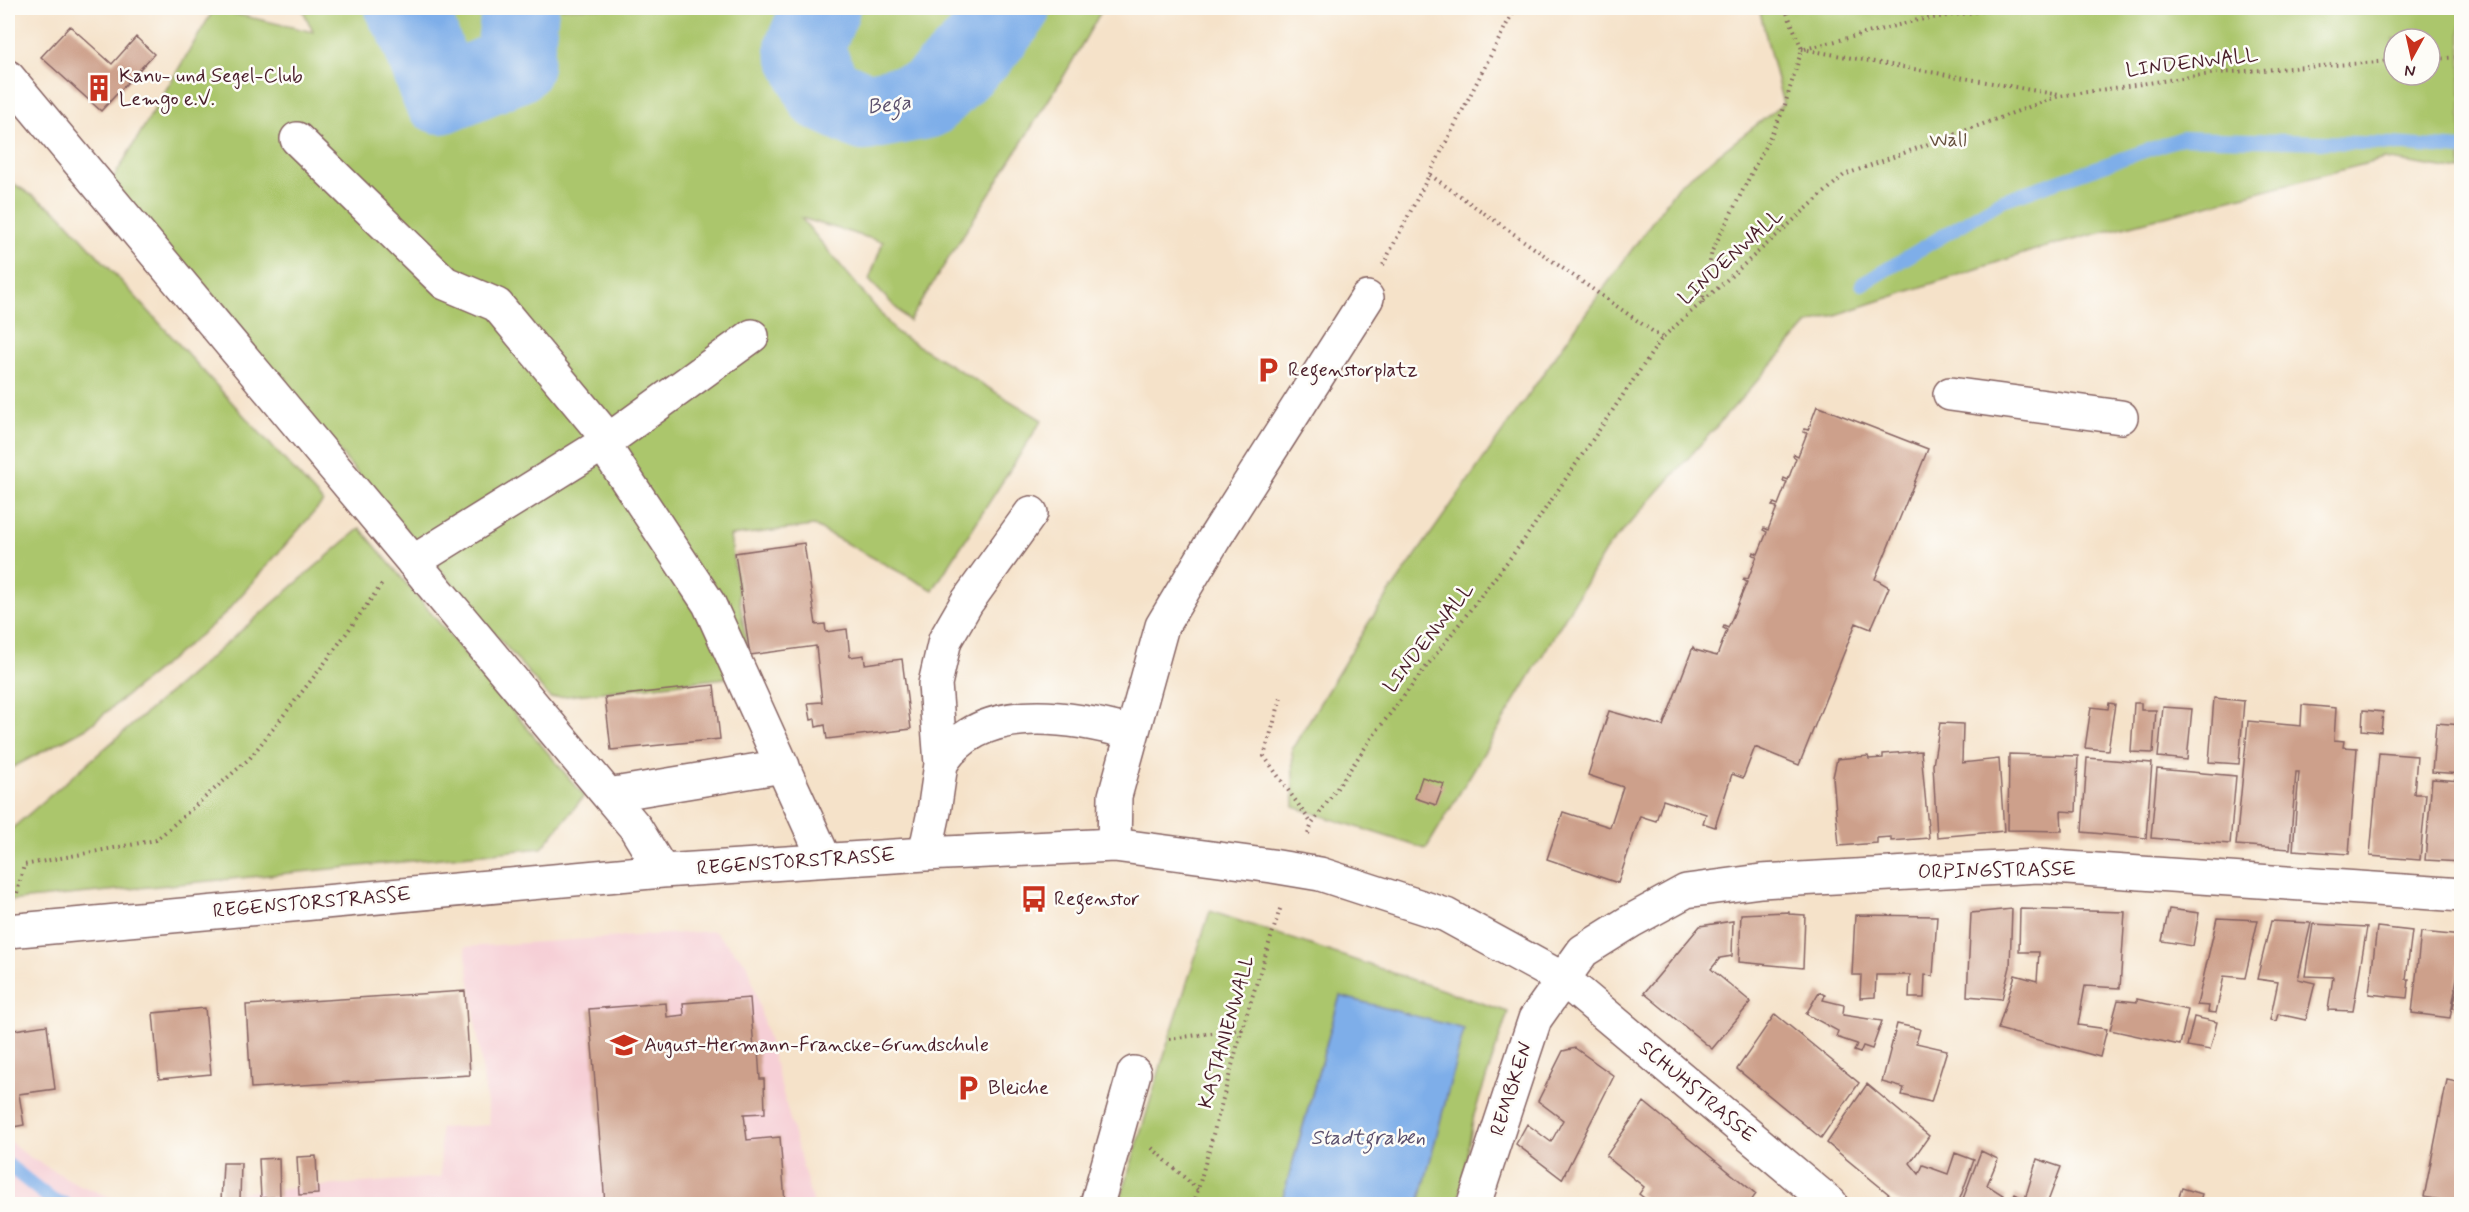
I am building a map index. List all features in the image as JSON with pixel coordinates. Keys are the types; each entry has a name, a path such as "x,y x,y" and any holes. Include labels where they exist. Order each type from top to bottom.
{"street":[{"path":"8,77 635,827 662,871"},
{"path":"297,139 445,283 497,305 606,442 709,604 825,860"},
{"path":"1114,846 1114,806 1162,626 1214,539 1367,298"},
{"path":"409,557 606,442 752,336"},
{"path":"1950,394 2121,417"},
{"path":"924,854 934,812 941,764 935,684 945,640 967,602 1031,513"},
{"path":"941,764 950,749 962,739 993,723 1026,718 1056,719 1105,726 1132,733"},
{"path":"608,795 783,766"},
{"name":"REGENSTORSTRASSE","path":"8,932 662,871 924,854 1114,846 1320,874 1446,915 1563,979"},
{"name":"ORPINGSTRASSE","path":"1563,979 1583,951 1686,891 1761,881 2038,866 2462,894"},
{"name":"REMBKEN","path":"1474,1204 1535,1019 1563,979"},
{"name":"SCHUHSTRASSE","path":"1563,979 1831,1204"},
{"path":"1097,1204 1134,1073"}],"path":[{"path":"1367,298 1515,8"},
{"path":"1702,303 1712,251 1783,111 1802,49 1785,8"},
{"path":"1802,49 1918,20 2003,8"},
{"path":"1802,49 2059,96"},
{"path":"2442,58 2462,57"},
{"name":"LINDENWALL","path":"1281,698 1264,756 1312,824 1376,732 1524,540 1662,338 1844,175 2059,96 2217,73 2382,62"},
{"path":"1430,175 1662,338"},
{"path":"16,896 24,865 156,840 250,758 409,557"},
{"name":"KASTANIENWALL","path":"1194,1204 1242,1029 1294,869"},
{"path":"1169,1039 1242,1029"},
{"path":"1148,1144 1198,1190"}],"shaded area":[{"name":"August-Hermann-Francke-Grundschule","path":"714,931 748,965 813,1204 215,1204 216,1194 441,1177 440,1128 490,1125 465,947"},
{"path":"8,1140 28,1156 77,1184 128,1204 8,1204"}],"green space":[{"path":"302,8 1103,8 1065,74 909,321 869,280 883,242 801,218 897,333 1042,420 933,590 814,526 730,536 751,675 550,698 110,184 214,9 313,32"},
{"name":"Wall","path":"1759,8 2461,8 2461,171 2384,159 2035,250 1808,324 1605,551 1426,849 1294,807 1292,749 1369,622 1678,186 1783,104"},
{"path":"8,180 59,213 323,502 222,617 88,727 8,770"},
{"path":"360,528 584,796 542,848 8,901 8,832"},
{"path":"1210,911 1508,1012 1474,1115 1458,1204 1419,1204 1422,1184 1340,996 1281,1204 1119,1204"}],"water":[{"name":"Stadtgraben","path":"1340,996 1464,1029 1419,1204 1281,1204"}],"building":[{"name":"Kanu- und Segel-Club Lemgo e.V.","path":"70,26 112,64 136,37 154,54 101,111 41,57"},
{"path":"1817,406 1928,449 1875,579 1889,587 1871,629 1856,623 1799,765 1755,747 1743,778 1732,774 1715,827 1703,823 1706,814 1663,800 1656,821 1640,816 1618,883 1547,859 1563,812 1610,827 1623,787 1588,775 1609,711 1663,726 1693,647 1695,650 1717,656 1727,630 1723,628 1724,626 1728,628 1747,582 1743,580 1748,579 1757,556 1753,555 1754,552 1758,554 1767,532 1763,530 1764,528 1768,530 1777,507 1772,506 1774,503 1778,505 1787,482 1783,481 1784,478 1788,480 1796,458 1793,456 1794,454 1798,456 1807,433 1803,432 1804,429 1808,430"},
{"path":"804,543 816,625 825,624 826,632 847,629 850,657 864,655 865,664 902,659 911,729 827,739 825,725 816,727 815,719 811,720 808,703 822,702 816,646 750,655 735,553"},
{"path":"714,685 720,739 611,750 605,697"},
{"path":"2214,698 2244,701 2239,764 2209,762"},
{"path":"2109,703 2115,704 2108,750 2085,748 2091,707 2108,709"},
{"path":"2134,703 2141,703 2141,710 2156,710 2153,753 2131,752"},
{"path":"2302,705 2336,708 2334,740 2344,741 2343,747 2357,748 2349,854 2293,850 2299,772 2296,772 2290,849 2236,845 2248,721 2301,726"},
{"path":"2163,707 2192,709 2187,760 2158,757"},
{"path":"2363,710 2383,712 2381,732 2362,730"},
{"path":"1940,723 1963,724 1962,763 1999,759 2004,831 1937,837 1933,765"},
{"path":"2436,723 2462,725 2462,774 2432,772"},
{"path":"1921,751 1929,838 1891,841 1891,837 1877,838 1877,843 1839,846 1833,777 1837,759 1868,756 1869,759 1883,758 1883,754"},
{"path":"2379,753 2417,756 2414,794 2426,794 2420,860 2370,856"},
{"path":"2009,754 2078,756 2076,812 2061,811 2062,831 2008,830"},
{"path":"2087,758 2152,763 2146,838 2082,832"},
{"path":"2157,769 2236,776 2230,844 2151,838"},
{"path":"1422,777 1444,784 1436,805 1415,798"},
{"path":"2432,779 2462,781 2462,862 2425,860"},
{"path":"2012,909 2010,967 2002,999 1967,996 1971,913"},
{"path":"2020,909 2125,912 2120,988 2085,986 2078,1025 2107,1029 2100,1057 1998,1029 2015,975 2037,981 2039,952 2019,952"},
{"path":"2169,909 2199,913 2193,946 2162,941"},
{"path":"1789,912 1789,914 1805,915 1803,968 1739,962 1741,914"},
{"path":"1855,915 1937,916 1933,976 1925,975 1924,998 1909,998 1910,975 1876,975 1875,997 1860,998 1861,975 1852,975"},
{"path":"2217,918 2258,920 2245,978 2224,976 2216,1013 2208,1012 2209,1006 2197,1005"},
{"path":"1733,921 1732,956 1720,958 1711,969 1751,1002 1712,1049 1644,993 1700,926"},
{"path":"2271,921 2311,923 2298,979 2315,983 2306,1020 2278,1014 2276,1021 2270,1020 2278,982 2257,979"},
{"path":"2313,924 2367,927 2353,1011 2328,1010 2333,977 2305,976"},
{"path":"2377,927 2412,931 2406,979 2409,979 2407,998 2369,994"},
{"path":"2421,932 2462,936 2462,949 2450,1018 2412,1013"},
{"path":"2460,973 2462,973 2462,1009 2453,1008"},
{"path":"465,991 470,1075 251,1088 246,1005"},
{"path":"1819,992 1825,995 1823,1000 1844,1005 1843,1015 1882,1021 1872,1049 1863,1046 1860,1053 1854,1051 1857,1044 1836,1037 1838,1031 1806,1014"},
{"path":"750,998 754,1049 758,1049 760,1079 764,1079 765,1113 744,1114 747,1140 780,1137 785,1202 605,1204 589,1009 666,1003 667,1017 684,1015 683,1003"},
{"path":"2137,999 2188,1010 2180,1045 2110,1030 2118,1000 2137,1002"},
{"path":"205,1008 211,1074 159,1079 153,1013"},
{"path":"1775,1014 1859,1083 1821,1138 1737,1069"},
{"path":"2194,1017 2217,1022 2210,1050 2187,1046"},
{"path":"1897,1024 1920,1029 1916,1043 1947,1050 1931,1102 1902,1095 1904,1088 1882,1082"},
{"path":"47,1025 55,1089 19,1094 24,1125 8,1128 8,1031"},
{"path":"1575,1048 1614,1076 1562,1179 1516,1144 1527,1124 1551,1142 1563,1120 1538,1101 1563,1051"},
{"path":"2447,1080 2462,1083 2462,1204 2424,1197"},
{"path":"1867,1084 1929,1136 1910,1163 1919,1174 1923,1165 1948,1174 1955,1153 1974,1160 1958,1204 1901,1204 1827,1143"},
{"path":"1644,1102 1756,1194 1749,1204 1652,1204 1639,1194 1644,1187 1606,1156"},
{"path":"1981,1151 1998,1159 1987,1185 2006,1197 2003,1204 1961,1204"},
{"path":"316,1156 318,1194 299,1195 297,1157"},
{"path":"279,1158 280,1197 261,1198 259,1159"},
{"path":"2037,1159 2061,1167 2047,1204 2010,1204 2015,1194 2025,1199"},
{"path":"223,1163 241,1163 240,1201 221,1201"},
{"path":"2182,1188 2202,1194 2199,1204 2176,1204"}],"waterway":[{"name":"Bega","path":"404,8 413,19 441,95 514,65 520,8"},
{"name":"Bega","path":"821,8 804,48 824,93 865,112 926,100 980,47 1011,8"},
{"path":"1862,284 2003,200 2182,138 2392,144 2462,149"},
{"path":"8,1165 53,1201 65,1204"}],"place":[{"name":"Kanu- und Segel-Club Lemgo e.V.","path":"99,88"},
{"name":"Regenstorplatz","path":"1268,370"},
{"name":"Regenstor","path":"1034,899"},
{"name":"August-Hermann-Francke-Grundschule","path":"624,1045"},
{"name":"Bleiche","path":"968,1088"}]}
